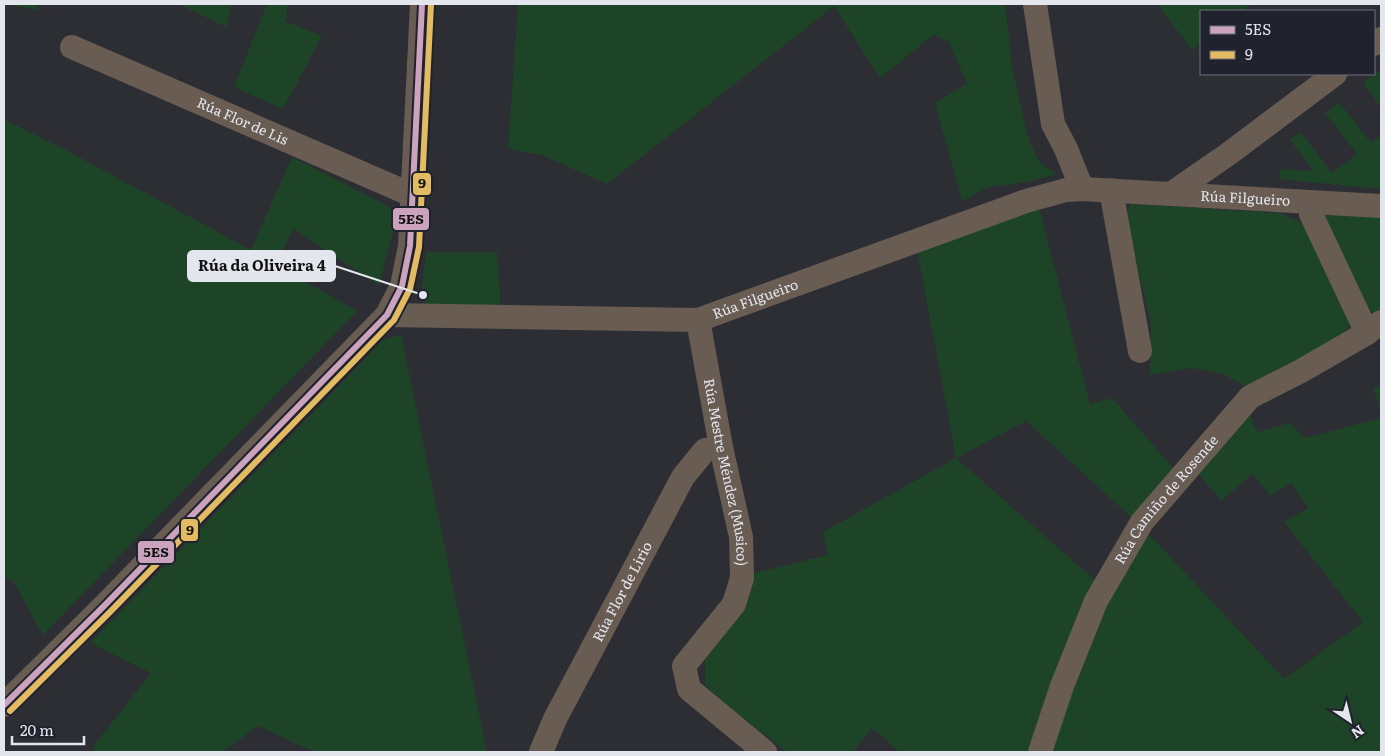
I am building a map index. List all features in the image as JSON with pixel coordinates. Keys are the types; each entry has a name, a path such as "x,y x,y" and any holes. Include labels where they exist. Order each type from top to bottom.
{"street":[{"path":"4,705 111,599 387,315 402,286 410,246 422,4"},
{"path":"1035,4 1053,124 1066,149 1082,189"},
{"name":"Rúa Flor de Lis","path":"72,48 412,195"},
{"path":"1172,193 1227,155 1334,75"},
{"name":"Rúa Filgueiro","path":"387,315 698,320 1026,201 1066,190 1172,193 1381,206"},
{"path":"1111,190 1140,350"},
{"path":"1311,202 1311,214 1374,328"},
{"name":"Rúa Mestre Méndez (Musico)","path":"698,320 720,447 741,537 742,578 734,604 684,666 690,689 765,752"},
{"name":"Rúa Camiño de Rosende","path":"1040,752 1062,686 1096,601 1142,522 1250,397 1301,371 1374,328"},
{"name":"Rúa Flor de Lirio","path":"542,752 555,719 683,477 704,450 720,447"}],"green space":[{"path":"6,4 38,4 37,10"},
{"path":"178,4 232,4 226,27"},
{"path":"267,4 288,4 285,21 322,36 283,109 234,87"},
{"path":"518,4 1005,4 1013,72 1027,134 1038,161 1056,174 1028,182 988,187 962,201 935,103 967,84 949,42 933,35 880,78 834,6 607,184 542,155 508,149"},
{"path":"1157,4 1252,4 1243,10 1200,10 1200,43 1192,50"},
{"path":"1379,71 1381,74 1381,107 1363,83"},
{"path":"1339,102 1371,143 1381,135 1381,186 1378,189 1279,179 1281,169 1314,171 1290,140 1301,132 1332,173 1357,154 1325,113"},
{"path":"5,120 64,149 251,250 292,157 390,207 398,214 379,285 293,229 276,265 357,311 43,635 13,581 4,577"},
{"path":"1131,204 1280,213 1302,223 1348,313 1349,325 1341,337 1245,386 1223,374 1192,368 1150,375 1151,323 1125,216"},
{"path":"1039,208 1090,404 1112,398 1173,468 1133,519 1026,421 956,458 917,249"},
{"path":"1325,212 1381,215 1381,312 1378,314 1365,309 1321,218"},
{"path":"426,252 497,252 501,309 426,306 421,297"},
{"path":"401,335 487,752 314,752 258,726 222,752 92,752 96,743 151,673 90,643 384,339"},
{"path":"1381,385 1381,409 1373,389"},
{"path":"1250,415 1257,432 1290,423 1305,438 1381,418 1381,752 1049,752 1107,595 1147,532 1284,679 1363,622 1284,522 1308,508 1291,483 1270,496 1253,473 1221,501 1199,474"},
{"path":"956,458 1097,582 1030,752 899,752 872,728 853,752 787,752 729,707 705,685 705,656 744,603 755,573 828,555 823,532"}],"transit line":[{"name":"5ES","path":"4,705 104,606 387,315 402,286 410,246 422,4"},
{"name":"9","path":"10,711 110,612 394,320 410,289 419,247 431,4"}],"place":[{"name":"Rúa da Oliveira 4","path":"423,295"}]}
